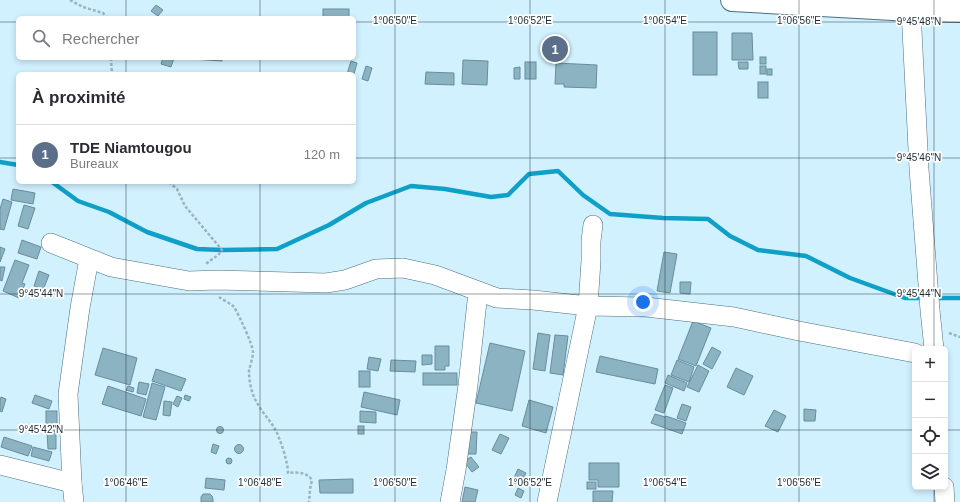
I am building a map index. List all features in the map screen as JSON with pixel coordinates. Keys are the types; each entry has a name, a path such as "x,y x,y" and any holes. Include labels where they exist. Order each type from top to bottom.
{"main road":[{"path":"732,0 911,10 960,11"}],"street":[{"path":"911,10 919,170 934,346"},
{"path":"548,502 588,306 593,225"},
{"path":"51,243 111,267 189,281 212,280 326,283 345,280 376,269 403,268 435,275 497,298 588,306 646,307 734,317 912,352"},
{"path":"74,502 68,394 80,308 90,259"},
{"path":"450,502 468,385 478,292"},
{"path":"0,465 72,483"},
{"path":"944,490 945,502"}],"path":[{"path":"70,0 83,7 103,12 106,16"},
{"path":"111,60 112,72"},
{"path":"171,184 177,189 185,206 222,250 219,255 209,261 204,267 212,280 217,296 233,306 240,317 253,352 249,371 250,385 256,400 276,429 283,448 288,473 297,472 307,474 311,477 310,502"}],"building":[{"path":"156,5 163,10 158,16 151,11"},
{"path":"323,9 349,9 349,16 323,16"},
{"path":"693,32 717,32 717,75 693,75"},
{"path":"732,33 752,33 753,60 732,60"},
{"path":"760,57 766,57 766,64 760,64"},
{"path":"162,60 173,60 171,67 161,64"},
{"path":"463,60 488,61 487,85 462,84"},
{"path":"351,61 357,63 355,72 348,72"},
{"path":"525,62 536,62 536,79 525,79"},
{"path":"738,62 748,62 748,69 739,69"},
{"path":"556,63 597,65 596,88 564,87 564,84 555,84"},
{"path":"366,66 372,68 368,81 362,79"},
{"path":"760,66 766,66 766,74 760,74"},
{"path":"520,67 520,79 514,79 514,68"},
{"path":"767,69 772,69 772,75 767,75"},
{"path":"426,72 454,73 454,85 425,84"},
{"path":"758,82 768,82 768,98 758,98"},
{"path":"13,189 35,193 33,204 11,200"},
{"path":"3,199 12,202 4,230 0,229 0,209"},
{"path":"24,205 35,208 28,229 18,226"},
{"path":"22,240 41,247 37,259 18,253"},
{"path":"0,247 5,249 0,262"},
{"path":"664,252 677,254 670,293 657,291"},
{"path":"15,260 29,265 22,283 25,284 19,298 3,291"},
{"path":"0,267 5,267 2,281 0,280"},
{"path":"39,271 49,275 43,290 34,286"},
{"path":"680,282 691,282 690,294 680,293"},
{"path":"693,321 711,328 696,366 678,359"},
{"path":"538,333 550,335 545,371 533,369"},
{"path":"555,335 568,336 563,375 550,373"},
{"path":"490,343 525,351 512,411 476,403"},
{"path":"435,346 449,346 449,366 445,366 445,370 435,370"},
{"path":"712,347 721,352 712,369 703,364"},
{"path":"103,348 137,358 130,385 95,375"},
{"path":"422,355 432,355 432,364 422,365"},
{"path":"600,356 658,369 655,384 596,372"},
{"path":"369,357 381,359 378,371 367,369"},
{"path":"391,360 416,361 415,372 390,371"},
{"path":"677,360 694,367 689,382 671,375"},
{"path":"698,365 709,371 699,392 687,387"},
{"path":"736,368 753,376 744,395 727,387"},
{"path":"156,369 186,379 181,391 152,381"},
{"path":"359,371 370,371 370,387 359,387"},
{"path":"423,373 457,373 457,385 423,385"},
{"path":"668,375 687,383 684,391 665,383"},
{"path":"139,382 149,384 146,395 137,393"},
{"path":"152,383 165,387 156,420 143,417"},
{"path":"665,385 673,388 664,413 655,410"},
{"path":"108,386 146,399 141,416 102,404"},
{"path":"128,386 134,388 133,392 126,390"},
{"path":"364,392 400,400 397,415 361,407"},
{"path":"35,395 52,401 49,409 32,403"},
{"path":"185,395 191,397 189,401 184,399"},
{"path":"177,396 182,398 178,407 173,404"},
{"path":"1,397 6,399 2,412 0,411"},
{"path":"529,400 553,407 546,433 522,426"},
{"path":"164,401 172,402 170,416 163,415"},
{"path":"682,404 691,407 686,421 677,418"},
{"path":"804,409 816,410 815,421 804,421"},
{"path":"774,410 786,416 778,432 765,426"},
{"path":"46,411 57,411 57,428 46,428"},
{"path":"360,411 376,412 376,423 360,422"},
{"path":"655,414 686,423 682,434 651,423"},
{"path":"220,426 224,430 220,434 216,430"},
{"path":"358,426 364,426 364,434 358,434"},
{"path":"47,431 56,431 56,449 48,449"},
{"path":"465,432 477,432 476,454 465,454"},
{"path":"500,434 509,438 501,454 492,450"},
{"path":"4,437 32,446 28,456 1,447"},
{"path":"213,444 219,446 216,454 211,452"},
{"path":"237,445 241,445 243,449 241,453 237,453 235,451 235,447"},
{"path":"33,447 52,452 49,461 31,456"},
{"path":"471,457 479,467 472,472 464,461"},
{"path":"229,458 232,461 229,464 226,461"},
{"path":"589,463 619,463 619,487 598,487 598,480 589,480"},
{"path":"518,469 526,473 520,485 512,482"},
{"path":"206,478 225,480 224,490 205,488"},
{"path":"353,479 353,493 320,493 319,480"},
{"path":"587,482 596,482 596,489 587,489"},
{"path":"465,487 478,490 475,502 462,502"},
{"path":"518,488 524,491 521,498 515,495"},
{"path":"593,491 613,491 612,502 593,502"},
{"path":"203,494 210,494 213,502 201,502 201,497"}],"waterway":[{"path":"0,162 16,165"},
{"path":"55,184 78,201 109,212 147,232 197,249 277,249 329,225 366,203 411,186 445,189 491,197 508,195 529,174 558,171 583,195 610,214 663,218 708,219 730,236 758,250 806,256 850,278 905,298 926,298"},
{"path":"933,298 960,298"}],"place":[{"name":"TDE Niamtougou","path":"555,49"}]}
